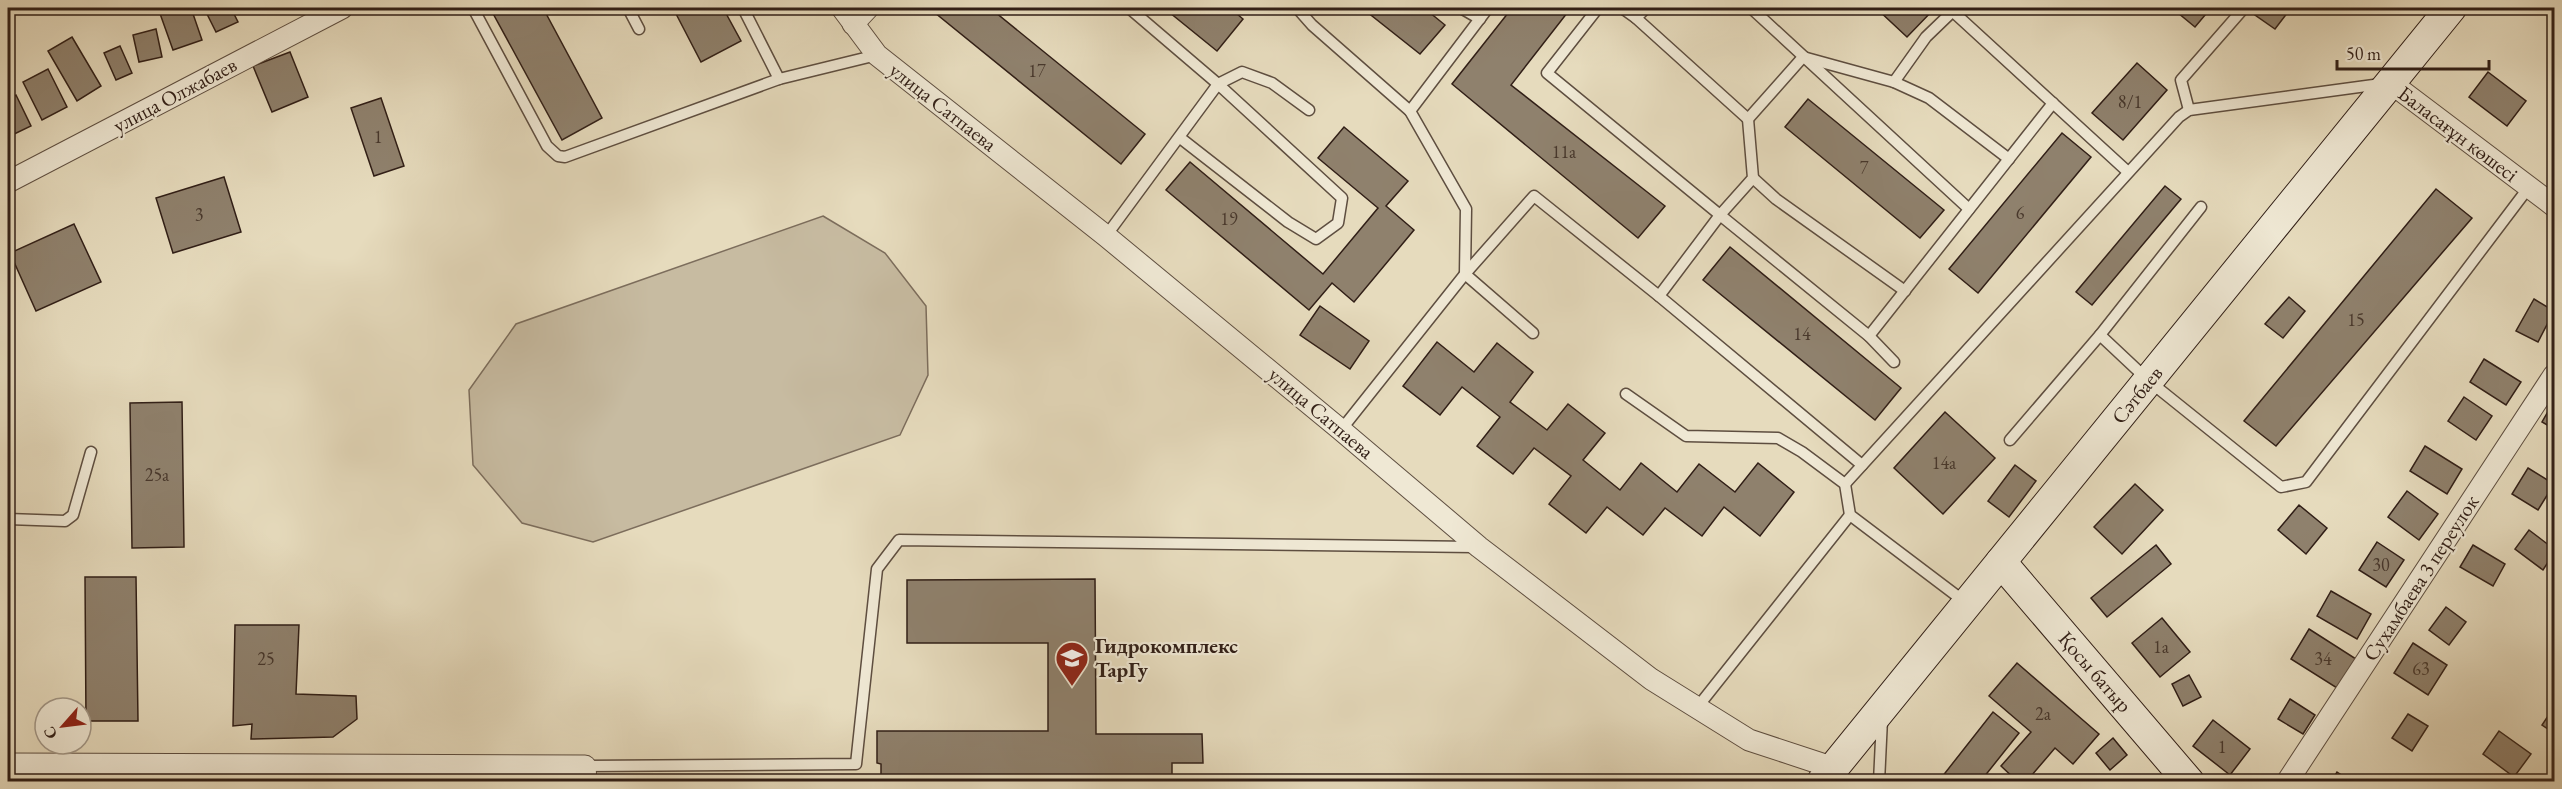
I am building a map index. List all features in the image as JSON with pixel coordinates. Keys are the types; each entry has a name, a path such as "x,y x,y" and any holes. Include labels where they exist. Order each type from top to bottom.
{"street":[{"name":"улица Олжабаев","path":"8,182 342,8"},
{"path":"848,16 868,8"},
{"name":"Сәтбаев","path":"1828,775 2451,8"},
{"name":"улица Сатпаева","path":"848,16 877,55 1106,236 1479,547 1651,679 1696,709 1749,740 1828,775"},
{"name":"Баласағұн көшесі","path":"2391,83 2554,206"},
{"name":"Сухамбаева 3 переулок","path":"2287,782 2554,375"},
{"name":"Қосы батыр","path":"2001,562 2189,782"},
{"path":"8,764 586,774"}],"lane":[{"path":"473,8 547,146 558,156 566,158 779,80 877,55"},
{"path":"628,8 639,29"},
{"path":"743,8 779,80"},
{"path":"1129,8 1218,84 1342,198 1338,223 1316,239 1288,222 1179,136"},
{"path":"1297,8 1312,25 1410,111 1466,209 1465,274 1533,333"},
{"path":"1461,8 1480,19"},
{"path":"1410,111 1488,8"},
{"path":"1598,8 1547,73 1869,336 1894,362"},
{"path":"1622,8 1748,119 1753,178 1776,199 1905,291"},
{"path":"1636,18 1646,8"},
{"path":"1752,8 1969,209"},
{"path":"2189,110 2181,80 2244,8"},
{"path":"1894,82 1926,37 1951,9 2128,172"},
{"path":"1748,119 1803,57"},
{"path":"1803,57 1894,82 1929,98 2009,159"},
{"path":"1106,236 1218,84 1242,72 1272,83 1309,110"},
{"path":"1845,484 2179,117 2189,110 2391,83"},
{"path":"1869,336 2053,103"},
{"path":"1659,296 1720,215 1753,178"},
{"path":"2100,335 2149,381 2281,488 2306,482 2529,187"},
{"path":"1341,430 1465,274 1534,196 1659,296 1862,465"},
{"path":"2010,440 2100,335 2201,207"},
{"path":"1626,394 1686,436 1778,438 1802,452 1845,484 1850,515 1967,604"},
{"path":"8,519 65,521 73,515 91,452"},
{"path":"1696,709 1850,515"},
{"path":"586,774 856,764 877,569 899,540 1479,547"},
{"path":"1879,782 1882,710"}],"shaded area":[{"path":"823,216 885,253 926,306 928,375 900,435 593,542 522,523 473,465 469,390 516,324"}],"building":[{"path":"158,8 191,8 202,40 173,50"},
{"path":"204,8 231,8 238,22 216,32"},
{"path":"490,8 543,8 602,118 562,140"},
{"path":"673,8 723,8 741,41 701,62"},
{"path":"929,8 990,8 1145,134 1121,164"},
{"path":"1164,8 1230,8 1243,19 1217,51"},
{"path":"1362,8 1424,8 1445,25 1420,54"},
{"path":"1512,8 1571,8 1511,85 1665,206 1638,238 1452,84"},
{"path":"1876,8 1935,8 1907,37"},
{"path":"2172,8 2211,8 2195,27"},
{"path":"2260,8 2291,8 2275,29 2255,15"},
{"path":"156,29 162,57 139,62 133,35"},
{"path":"72,37 101,86 77,101 48,51"},
{"path":"120,46 132,73 116,80 104,53"},
{"path":"290,52 308,97 272,112 253,66"},
{"path":"2137,63 2167,90 2123,140 2092,113"},
{"path":"48,69 67,107 42,120 23,82"},
{"path":"2488,72 2526,101 2507,126 2469,97"},
{"path":"16,95 31,126 8,137 8,100"},
{"path":"381,98 404,166 374,176 351,108"},
{"path":"1808,99 1944,210 1920,238 1785,127"},
{"path":"1344,127 1408,181 1386,206 1414,230 1354,302 1332,283 1309,310 1166,190 1190,162 1323,274 1378,208 1318,158"},
{"path":"2062,133 2091,157 1978,293 1949,269"},
{"path":"224,177 241,232 173,253 156,198"},
{"path":"2165,186 2181,199 2092,305 2076,292"},
{"path":"2436,189 2472,218 2276,446 2244,421"},
{"path":"74,224 101,282 36,311 10,253"},
{"path":"1730,247 1901,388 1875,420 1703,280"},
{"path":"2289,297 2305,311 2283,338 2265,324"},
{"path":"2534,299 2554,311 2538,342 2516,331"},
{"path":"1320,306 1369,341 1350,369 1300,335"},
{"path":"1437,342 1474,372 1497,343 1533,372 1510,402 1547,430 1568,404 1605,433 1583,460 1620,490 1641,463 1677,492 1699,464 1735,492 1758,463 1794,492 1760,536 1724,507 1702,536 1665,508 1643,535 1607,507 1586,533 1549,504 1571,476 1534,448 1513,474 1477,446 1500,417 1462,387 1440,415 1403,386"},
{"path":"2484,359 2521,382 2506,405 2470,382"},
{"path":"9,361 14,514 8,514"},
{"path":"2464,397 2492,416 2476,440 2448,421"},
{"path":"2554,401 2554,429 2542,422"},
{"path":"182,402 184,547 132,548 130,403"},
{"path":"1945,412 1995,458 1943,514 1894,468"},
{"path":"2425,446 2462,469 2447,494 2410,471"},
{"path":"2015,465 2036,481 2009,517 1988,501"},
{"path":"2528,468 2554,484 2538,510 2512,494"},
{"path":"2135,484 2163,510 2122,554 2094,527"},
{"path":"2407,491 2438,514 2419,540 2388,517"},
{"path":"2299,505 2327,528 2306,554 2278,530"},
{"path":"2529,530 2554,549 2554,553 2543,570 2515,549"},
{"path":"2377,542 2404,560 2386,587 2359,570"},
{"path":"2156,545 2171,564 2107,617 2091,598"},
{"path":"2473,545 2505,564 2493,586 2460,567"},
{"path":"85,577 136,577 138,721 93,721 93,696 86,696"},
{"name":"Гидрокомплекс ТарГу","path":"1095,579 1096,734 1202,734 1203,763 1172,763 1172,782 881,782 881,764 877,763 877,731 1048,731 1048,643 907,643 907,580"},
{"path":"2331,591 2371,614 2357,639 2317,616"},
{"path":"2446,607 2466,622 2449,645 2429,630"},
{"path":"2162,618 2190,652 2160,677 2132,643"},
{"path":"235,625 299,625 296,694 356,696 357,719 333,737 251,739 252,724 233,726"},
{"path":"2309,629 2356,659 2337,688 2291,659"},
{"path":"2413,643 2447,665 2428,695 2394,673"},
{"path":"2017,663 2099,734 2073,764 2055,748 2026,782 2018,782 2001,766 2031,732 1989,696"},
{"path":"2189,675 2201,697 2183,706 2172,684"},
{"path":"2290,699 2315,715 2303,734 2278,719"},
{"path":"2554,707 2554,733 2542,725"},
{"path":"1993,712 2019,733 1980,782 1938,782"},
{"path":"2408,714 2428,726 2412,751 2392,738"},
{"path":"2213,720 2250,749 2230,775 2193,746"},
{"path":"2499,731 2531,754 2514,777 2483,754"},
{"path":"2113,738 2127,755 2110,770 2096,753"},
{"path":"2337,772 2352,782 2331,782"}],"place":[{"name":"Гидрокомплекс ТарГу","path":"1072,687"}]}
